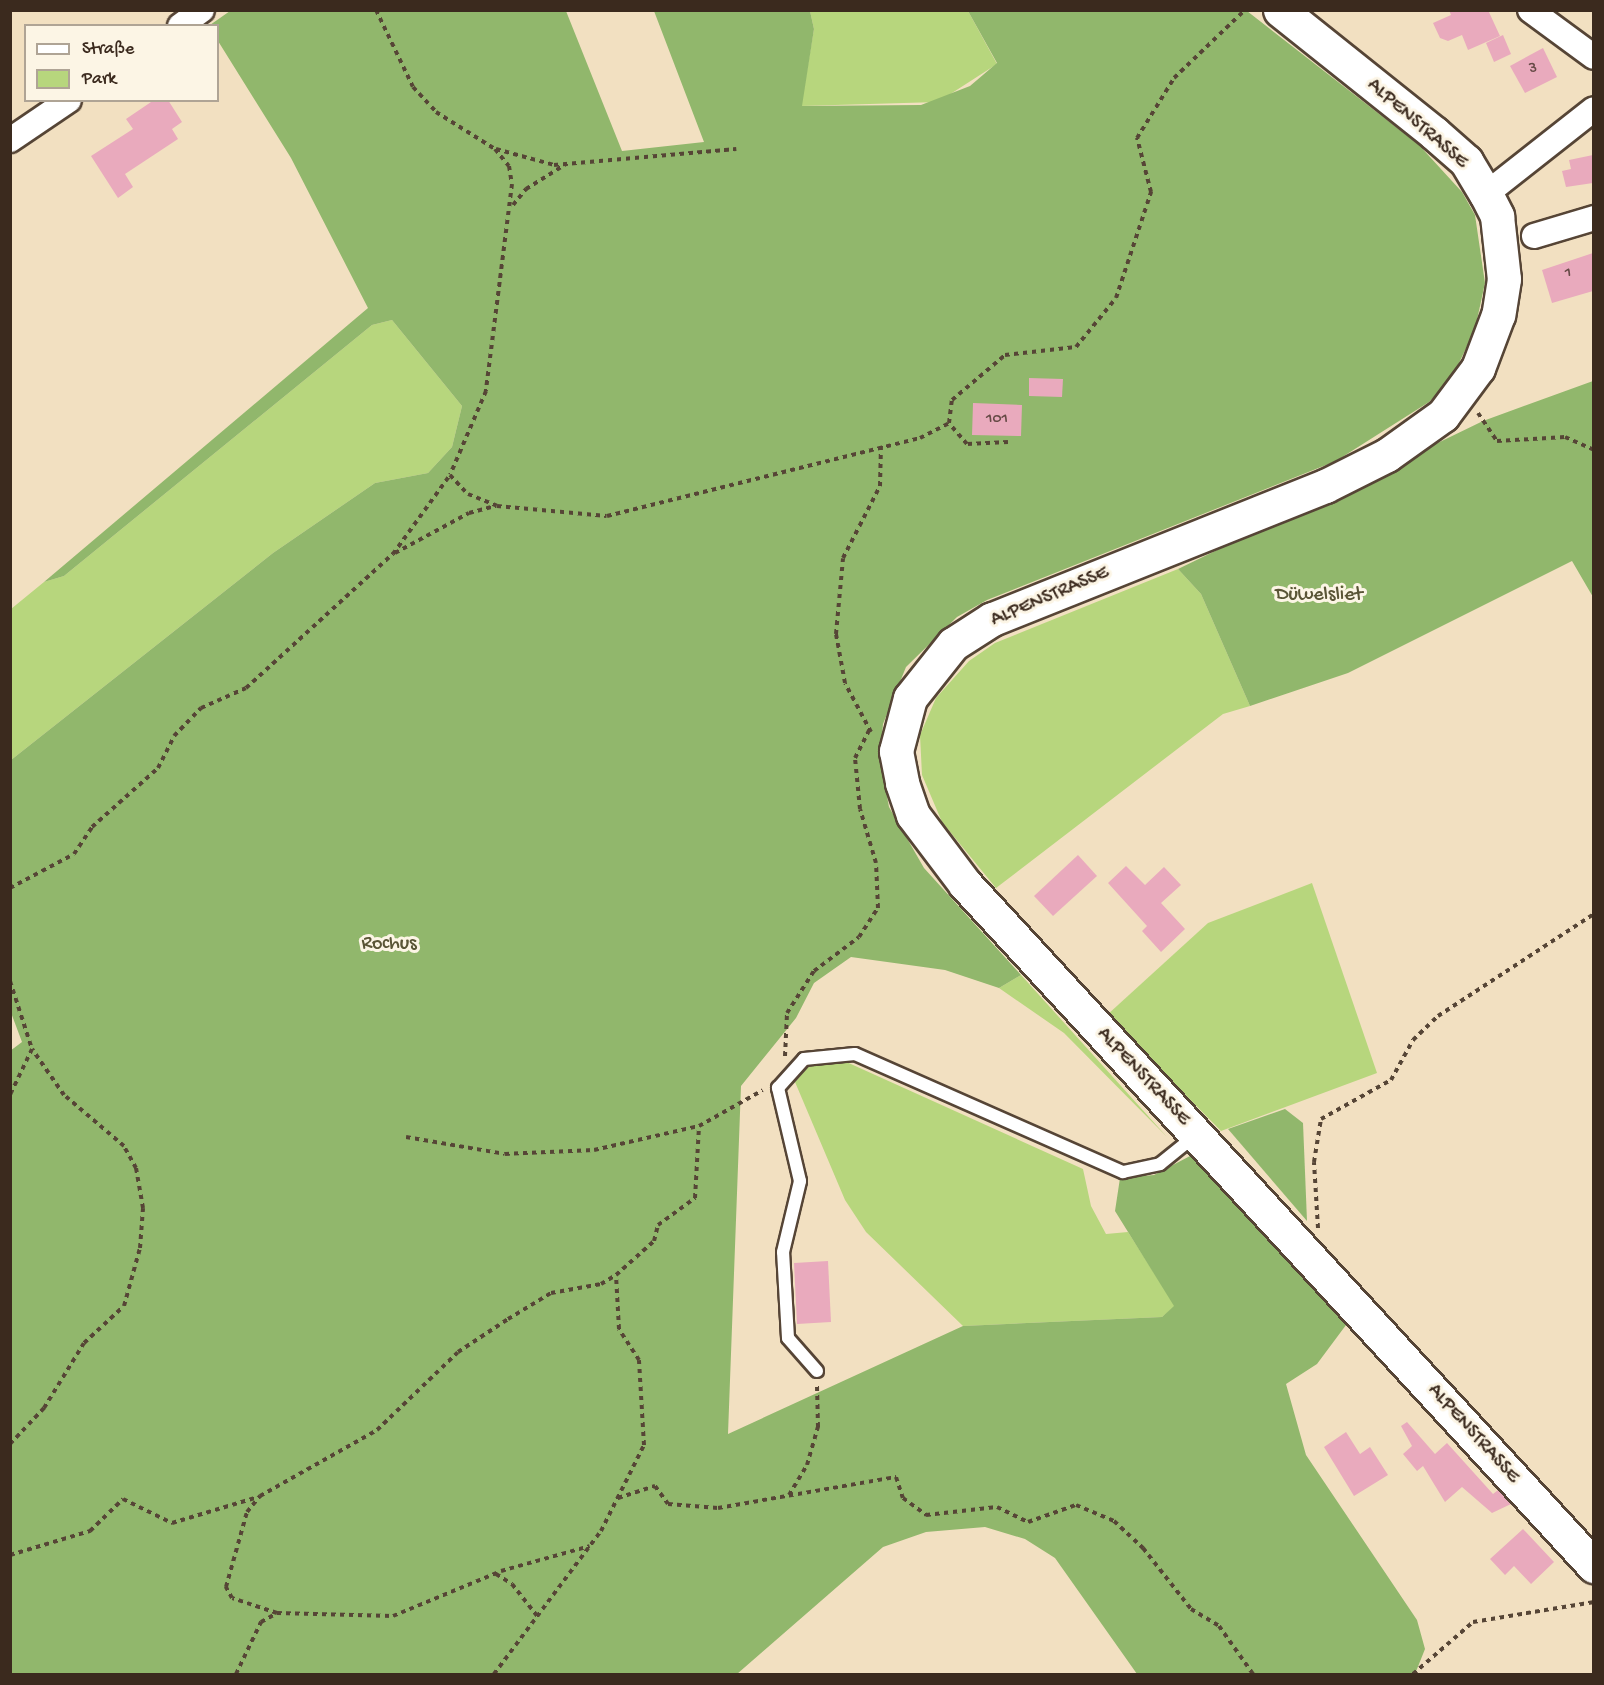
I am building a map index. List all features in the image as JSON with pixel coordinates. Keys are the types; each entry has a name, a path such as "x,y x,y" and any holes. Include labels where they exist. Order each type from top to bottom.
{"street":[{"path":"183,24 202,10"},
{"name":"ALPENSTRASSE","path":"1280,10 1466,161 1486,194 1502,247 1498,315 1478,368 1443,416 1387,455 1325,486 992,619 953,644 930,668 910,698 900,727 896,751 913,815 965,884 1302,1245 1593,1566"},
{"path":"1530,10 1593,57"},
{"path":"10,140 66,102"},
{"path":"1486,194 1593,109"},
{"path":"1534,236 1593,218"}],"lane":[{"path":"817,1371 788,1338 783,1252 800,1181 778,1089 804,1059 855,1054 1123,1172 1160,1164 1196,1134"}],"path":[{"path":"376,10 413,87 436,112 495,149 523,160 567,164 736,149"},
{"path":"1008,442 967,444 949,423 952,400 964,384 1005,355 1076,347 1116,298 1151,192 1137,138 1174,78 1245,10"},
{"path":"10,888 74,854 92,827 158,768 174,736 201,708 246,688 393,554 450,475 486,391 513,205 509,166 495,149"},
{"path":"513,205 526,189 567,164"},
{"path":"1483,422 1497,441 1565,437 1593,450"},
{"path":"450,475 468,494 497,506 606,516 920,438 949,423"},
{"path":"778,1068 788,1040 787,1013 814,971 859,937 878,908 876,863 860,809 855,758 869,730 845,683 836,634 843,558 879,486 881,446"},
{"path":"393,554 469,513 497,506"},
{"path":"1302,1245 1318,1231 1314,1162 1321,1119 1391,1080 1413,1040 1438,1016 1593,914"},
{"path":"10,981 32,1049 64,1095 124,1146 136,1168 143,1208 140,1248 124,1306 84,1343 44,1408 10,1444"},
{"path":"10,1095 32,1049"},
{"path":"406,1137 505,1154 594,1150 699,1126 767,1088"},
{"path":"10,1555 90,1531 123,1499 172,1522 260,1496 377,1430 458,1352 508,1318 551,1293 601,1284 616,1275 654,1241 658,1225 695,1198 699,1126"},
{"path":"494,1674 590,1546 618,1498 644,1445 639,1360 619,1329 616,1275"},
{"path":"789,1496 807,1465 818,1427 817,1371"},
{"path":"618,1498 642,1486 655,1486 668,1504 691,1509 789,1496 896,1477 903,1498 926,1515 997,1507 1028,1522 1076,1505 1114,1521 1136,1542 1191,1609 1219,1626 1253,1674"},
{"path":"260,1496 248,1512 226,1587 232,1598 277,1613 393,1616 495,1574 590,1546"},
{"path":"495,1574 512,1584 538,1617"},
{"path":"1413,1674 1473,1622 1593,1602"},
{"path":"236,1674 261,1622 277,1613"}],"green space":[{"name":"Rochus","path":"230,11 566,11 622,151 704,142 654,11 810,11 814,29 802,106 921,105 970,86 997,63 968,11 1247,11 1419,145 1462,192 1475,215 1485,283 1475,329 1452,378 1429,402 1336,461 987,600 957,617 906,667 883,724 880,759 889,807 924,868 1021,975 999,988 945,970 851,957 814,983 796,1018 741,1086 728,1434 963,1326 1162,1317 1174,1306 1115,1211 1120,1178 1154,1175 1190,1156 1349,1321 1317,1364 1286,1384 1306,1455 1417,1620 1425,1649 1415,1674 1137,1674 1055,1558 1025,1539 985,1527 926,1532 883,1547 737,1674 11,1674 10,1051 22,1042 10,1010 11,760 273,553 375,483 428,473 452,447 462,406 392,320 372,325 64,576 44,582 368,308 291,158 219,43 219,24 211,24"},
{"path":"810,11 968,11 997,64 938,102 801,106 814,29"},
{"path":"392,320 462,406 452,447 428,473 375,483 273,553 11,760 11,609 44,582 64,576 372,325"},
{"name":"Düwelsliet","path":"1593,381 1593,597 1572,561 1348,673 1250,706 1201,594 1178,569 1483,421"},
{"path":"1178,569 1201,594 1250,706 1223,714 996,888 942,822 922,775 920,735 936,698 969,661 995,643"},
{"path":"1312,883 1377,1073 1221,1131 1107,1015 1208,923"},
{"path":"1021,975 1167,1137 1064,1033 999,988"},
{"path":"842,1060 1083,1169 1091,1206 1106,1234 1128,1232 1175,1306 1162,1317 963,1326 866,1232 845,1200 795,1082 808,1067"},
{"path":"1285,1109 1303,1123 1307,1221 1228,1129"}],"building":[{"path":"1449,10 1488,10 1500,36 1468,50 1462,35 1448,41 1440,38 1433,23 1451,15"},
{"path":"1503,35 1511,54 1494,62 1486,43"},
{"path":"1543,48 1557,77 1525,93 1510,66"},
{"path":"151,102 169,102 182,122 172,129 178,139 125,174 133,187 118,198 91,156 133,129 126,119"},
{"path":"1593,155 1593,183 1566,187 1562,171 1571,169 1569,160"},
{"path":"1593,253 1593,291 1552,303 1542,270"},
{"path":"1029,378 1063,379 1062,397 1029,396"},
{"path":"973,403 1022,405 1021,436 972,435"},
{"path":"1078,855 1097,876 1053,916 1034,896"},
{"path":"1126,866 1145,885 1164,867 1181,885 1161,903 1185,929 1161,952 1142,931 1147,926 1108,883"},
{"path":"828,1261 831,1322 797,1324 794,1263"},
{"path":"1407,1422 1435,1454 1447,1443 1493,1494 1498,1490 1511,1504 1492,1513 1462,1487 1445,1502 1423,1466 1417,1471 1403,1454 1412,1446 1401,1426"},
{"path":"1346,1432 1360,1454 1370,1447 1388,1475 1354,1496 1324,1447"},
{"path":"1523,1529 1554,1562 1531,1584 1514,1566 1505,1575 1490,1559"}]}
